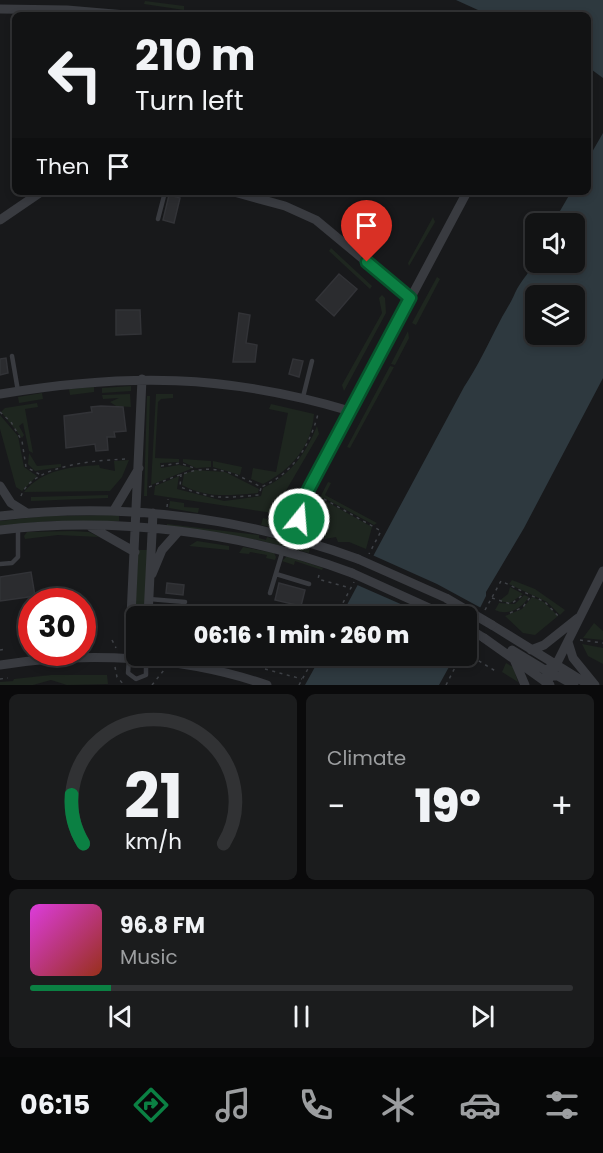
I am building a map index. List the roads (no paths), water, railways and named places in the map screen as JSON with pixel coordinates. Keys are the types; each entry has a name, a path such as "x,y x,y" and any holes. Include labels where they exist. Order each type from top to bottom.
{"street":[{"path":"0,9 59,9 92,12"},
{"path":"0,220 37,195"},
{"path":"245,195 285,206 316,220 410,298"},
{"path":"312,543 301,528 300,509 465,195"},
{"path":"0,394 74,383 142,379 215,382 303,397 350,411"},
{"path":"132,606 138,512 142,379"},
{"path":"114,510 139,468"},
{"path":"0,487 11,503 27,513"},
{"path":"0,487 0,498"},
{"path":"0,516 114,510 153,513 246,527 312,543 358,559 436,594 492,625 531,650 548,676"},
{"path":"148,606 153,513"},
{"path":"89,526 135,552"},
{"path":"0,530 89,526 152,530 178,532 283,550 352,573 425,606"},
{"path":"149,581 162,550 178,532"},
{"path":"548,676 603,571"},
{"path":"531,650 544,645 578,618"},
{"path":"548,676 568,642 578,618"},
{"path":"477,635 548,676 574,685"},
{"path":"568,642 573,658 595,685"},
{"path":"500,647 518,652 548,676 589,685"},
{"path":"512,655 525,685"},
{"path":"0,665 56,659 126,659"},
{"path":"192,666 267,685"}],"lane":[{"path":"158,219 164,195"},
{"path":"12,356 18,391"},
{"path":"303,397 312,362"},
{"path":"0,564 12,563 18,557 18,528"},
{"path":"270,593 283,550"},
{"path":"276,574 309,584"},
{"path":"148,599 185,602"},
{"path":"128,666 128,673 136,679 146,675 146,666"}]}
